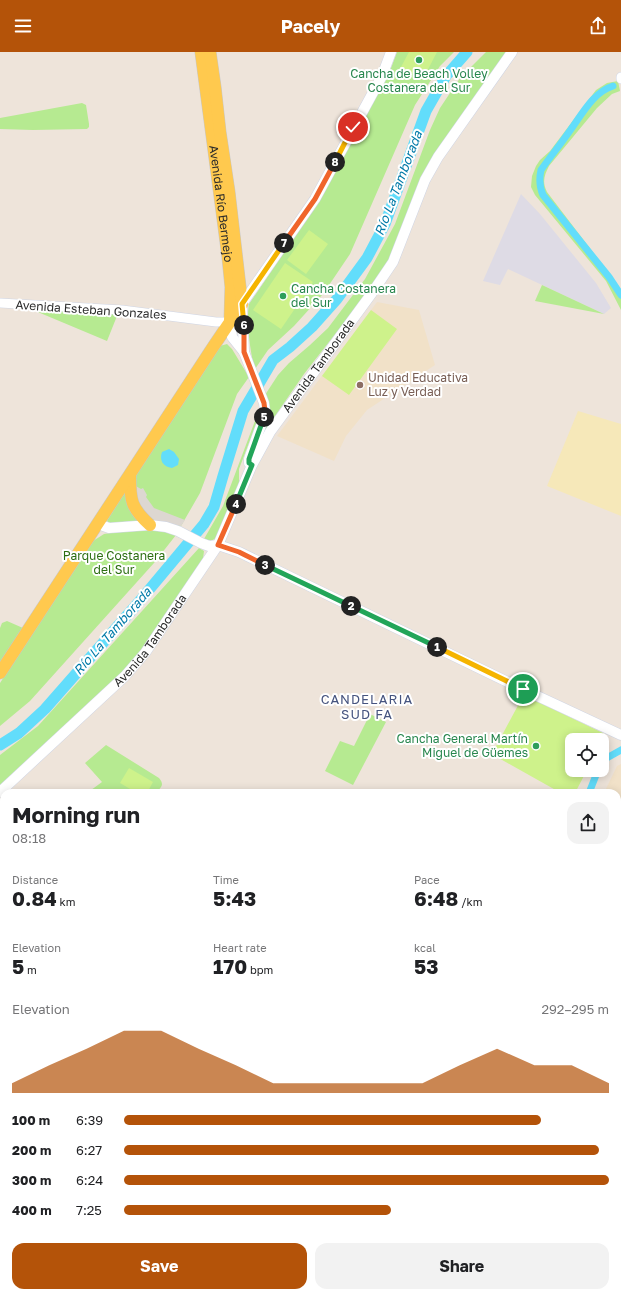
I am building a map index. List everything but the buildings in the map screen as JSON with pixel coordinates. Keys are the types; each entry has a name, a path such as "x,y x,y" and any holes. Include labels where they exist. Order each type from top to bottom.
{"main road":[{"name":"Avenida Río Bermejo","path":"201,52 228,257 230,322 232,337 244,352 264,403 265,411 262,425 249,459 249,463 252,465"},
{"name":"Avenida Río Bermejo","path":"210,52 229,192 242,304 244,352"},
{"path":"0,673 230,322 315,199 382,76 391,52"},
{"name":"Avenida Tamborada","path":"3,789 146,653 218,545 252,465 270,432 370,297 390,266 397,254 425,180 438,157 512,52"},
{"path":"130,476 130,495 133,505 138,513 150,525"},
{"path":"98,524 109,528 150,525 166,527 209,546 218,545 239,552 621,735"}],"street":[{"name":"Avenida Esteban Gonzales","path":"0,303 122,310 216,322 230,322"}],"shaded area":[{"path":"521,194 540,214 596,283 611,308 604,314 508,269 500,285 483,281"},
{"name":"Unidad Educativa Luz y Verdad","path":"377,302 419,310 435,365 367,410 346,436 334,461 277,436"},
{"path":"134,485 141,489 143,488 147,495 146,497 154,508 185,520 181,526 153,521 139,509"},
{"path":"621,764 621,789 606,789 617,766"}],"green space":[{"path":"397,52 454,52 440,66 415,105 350,254 323,294 294,326 268,350 255,369 249,336 249,304 311,213 388,76"},
{"name":"Cancha de Beach Volley Costanera del Sur","path":"409,52 437,52 423,79 401,67"},
{"path":"486,52 508,52 442,146 388,262 361,301 304,374 264,432 269,414 265,395 278,375 289,363 328,328 365,279 395,224 430,130 440,108 460,78"},
{"path":"618,81 620,91 612,94 597,108 549,166 544,182 547,192 621,291 621,310 606,281 535,195 531,187 532,176 540,160 550,151 596,90 607,83"},
{"path":"82,103 86,105 89,124 87,129 0,129 0,118"},
{"name":"Cancha Costanera del Sur","path":"309,230 328,244 306,274 287,260"},
{"name":"Cancha Costanera del Sur","path":"285,263 313,282 281,329 253,310"},
{"path":"542,285 604,314 535,301"},
{"path":"33,310 112,313 117,316 107,341"},
{"path":"371,310 397,329 349,395 322,376"},
{"name":"Parque Costanera del Sur","path":"227,344 232,349 249,377 237,394 200,493 181,526 153,521 134,485 136,474 220,346"},
{"path":"261,405 262,409 239,469 239,487 216,538 211,541 204,539 223,506"},
{"name":"Parque Costanera del Sur","path":"126,491 141,522 110,524 107,521"},
{"name":"Parque Costanera del Sur","path":"136,529 162,530 176,535 154,563 30,701 0,726 0,683 93,541 104,534"},
{"name":"Parque Costanera del Sur","path":"199,548 204,551 203,559 133,662 0,787 0,755 38,726"},
{"path":"7,621 23,628 0,665 0,628 2,623"},
{"name":"Cancha General Martín Miguel de Güemes","path":"526,696 603,733 565,733 565,777 583,777 577,789 554,789 495,756 493,752 522,698"},
{"path":"370,714 386,722 353,785 325,771 340,741 354,746"},
{"path":"106,745 159,778 162,785 159,789 92,789 102,782 85,763"},
{"path":"129,768 153,782 149,789 130,789 120,783"}],"sand":[{"path":"578,411 621,424 621,516 547,486"}],"water":[{"path":"169,449 174,452 179,459 178,465 172,468 164,465 161,460 162,452"}],"waterway":[{"name":"Río La Tamborada","path":"0,745 19,733 45,709 138,603 204,524 214,507 243,411 273,360 312,327 337,299 367,258 385,224 426,111 446,76 467,52"},
{"path":"613,86 599,93 588,105 541,170 540,182 543,195 609,277 621,295"},
{"path":"609,757 621,750"},
{"path":"591,789 595,777"}],"place":[{"name":"Cancha de Beach Volley Costanera del Sur","path":"419,60"},
{"name":"Cancha Costanera del Sur","path":"283,296"},
{"name":"Unidad Educativa Luz y Verdad","path":"360,385"},
{"name":"Cancha General Martín Miguel de Güemes","path":"536,746"}],"district":[{"name":"CANDELARIA SUD FA","path":"367,706"}],"route":[{"path":"353,127 315,199 242,304 244,352 264,403 265,411 262,425 249,459 249,463 252,465 218,545 239,552 523,689"}]}
